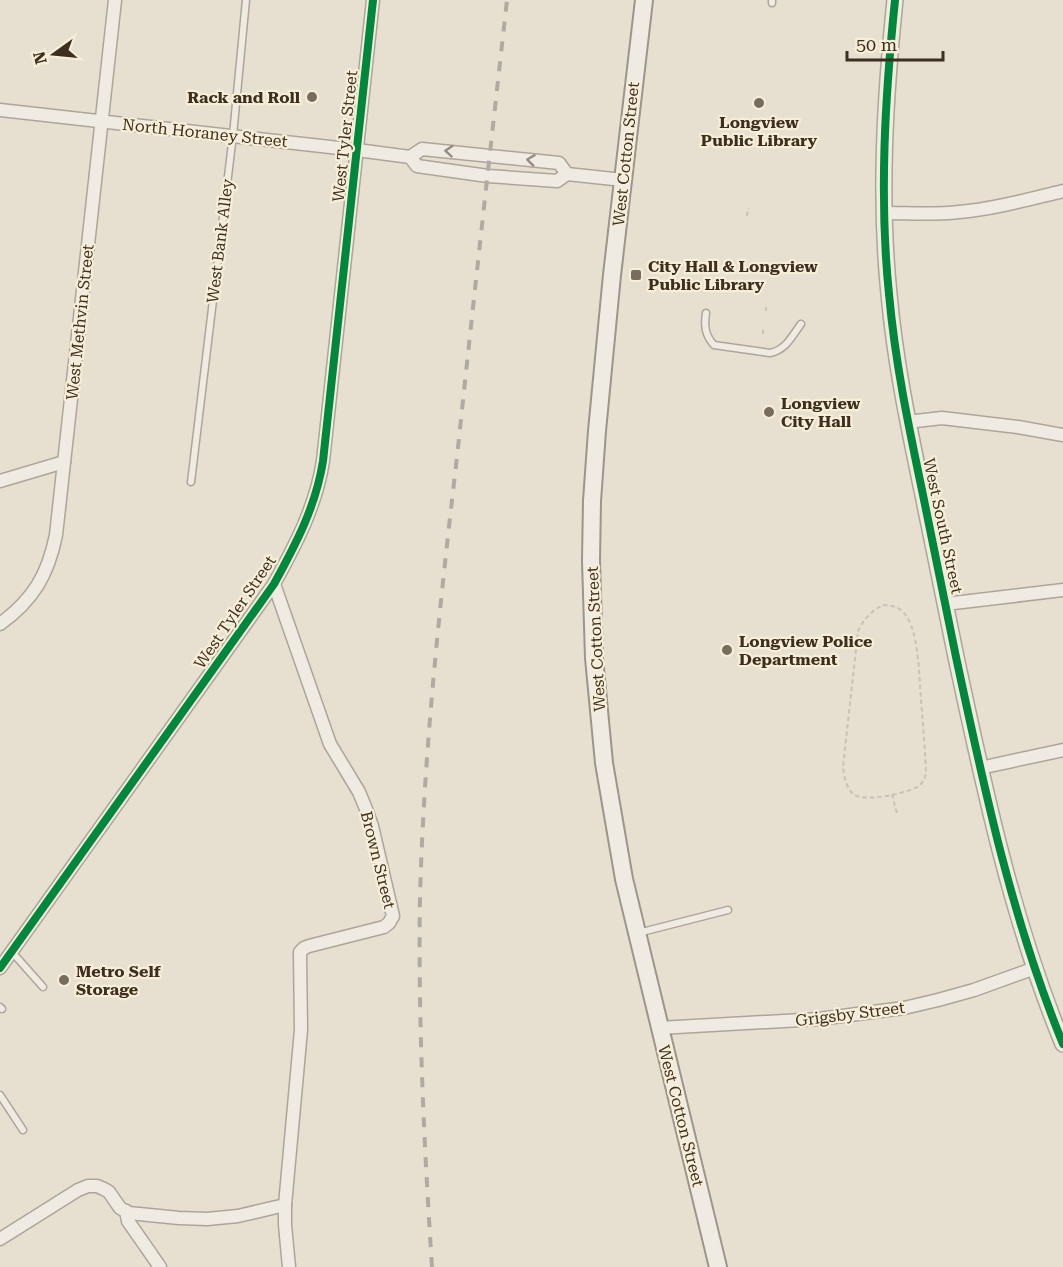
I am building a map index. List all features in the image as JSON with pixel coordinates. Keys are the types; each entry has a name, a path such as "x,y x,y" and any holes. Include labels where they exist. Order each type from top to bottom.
{"main road":[{"name":"West Cotton Street","path":"644,0 597,430 592,501 591,570 594,658 604,763 619,854 718,1267"}],"street":[{"name":"West Methvin Street","path":"0,624 30,597 44,576 56,536 115,0"},
{"name":"West Tyler Street","path":"0,968 274,584 314,500 320,478 373,0"},
{"name":"West South Street","path":"895,0 886,118 885,213 886,262 895,348 907,422 980,768 1009,884 1035,968 1063,1044"},
{"name":"North Horaney Street","path":"0,110 410,157 422,148 490,155 559,163 567,174 557,182 488,176 417,166 410,157"},
{"path":"567,174 623,180"},
{"path":"885,213 971,211 1063,191"},
{"path":"907,422 942,418 1063,435"},
{"path":"0,482 64,462"},
{"name":"Brown Street","path":"274,584 330,744 359,792 366,809 393,916 384,927 309,946 300,952 301,1030 285,1205 289,1267"},
{"path":"945,604 1063,590"},
{"path":"980,768 1063,750"},
{"name":"Grigsby Street","path":"659,1028 819,1019 904,1008 974,990 1035,968"},
{"path":"0,1239 88,1186 104,1189 109,1192 120,1208 137,1214 214,1219 249,1215 285,1205"},
{"path":"126,1211 128,1221 160,1267"}],"lane":[{"name":"West Bank Alley","path":"191,482 233,135 246,0"},
{"path":"706,313 706,331 714,345 770,353 785,346 801,324"},
{"path":"637,933 728,910"},
{"path":"11,952 43,987"},
{"path":"0,1095 23,1130"}],"path":[{"path":"747,216 748,208"},
{"path":"763,329 763,334"},
{"path":"884,605 891,605 902,610 913,632 918,662 926,768 921,784 910,790 892,794 867,798 856,795 845,781 843,767 858,631 863,621 877,608 884,605"},
{"path":"892,794 897,814"}],"railway":[{"path":"432,1267 424,1128 420,989 420,897 425,787 439,622 507,0"}],"cycle path":[{"path":"0,968 274,584 310,509 323,461 373,0"},
{"path":"895,0 884,147 884,221 892,319 899,370 977,755 1014,902 1063,1044"}],"place":[{"name":"Rack and Roll","path":"312,97"},
{"name":"Longview Public Library","path":"759,103"},
{"name":"City Hall & Longview Public Library","path":"636,275"},
{"name":"Longview City Hall","path":"769,412"},
{"name":"Longview Police Department","path":"727,650"},
{"name":"Metro Self Storage","path":"64,980"}]}
